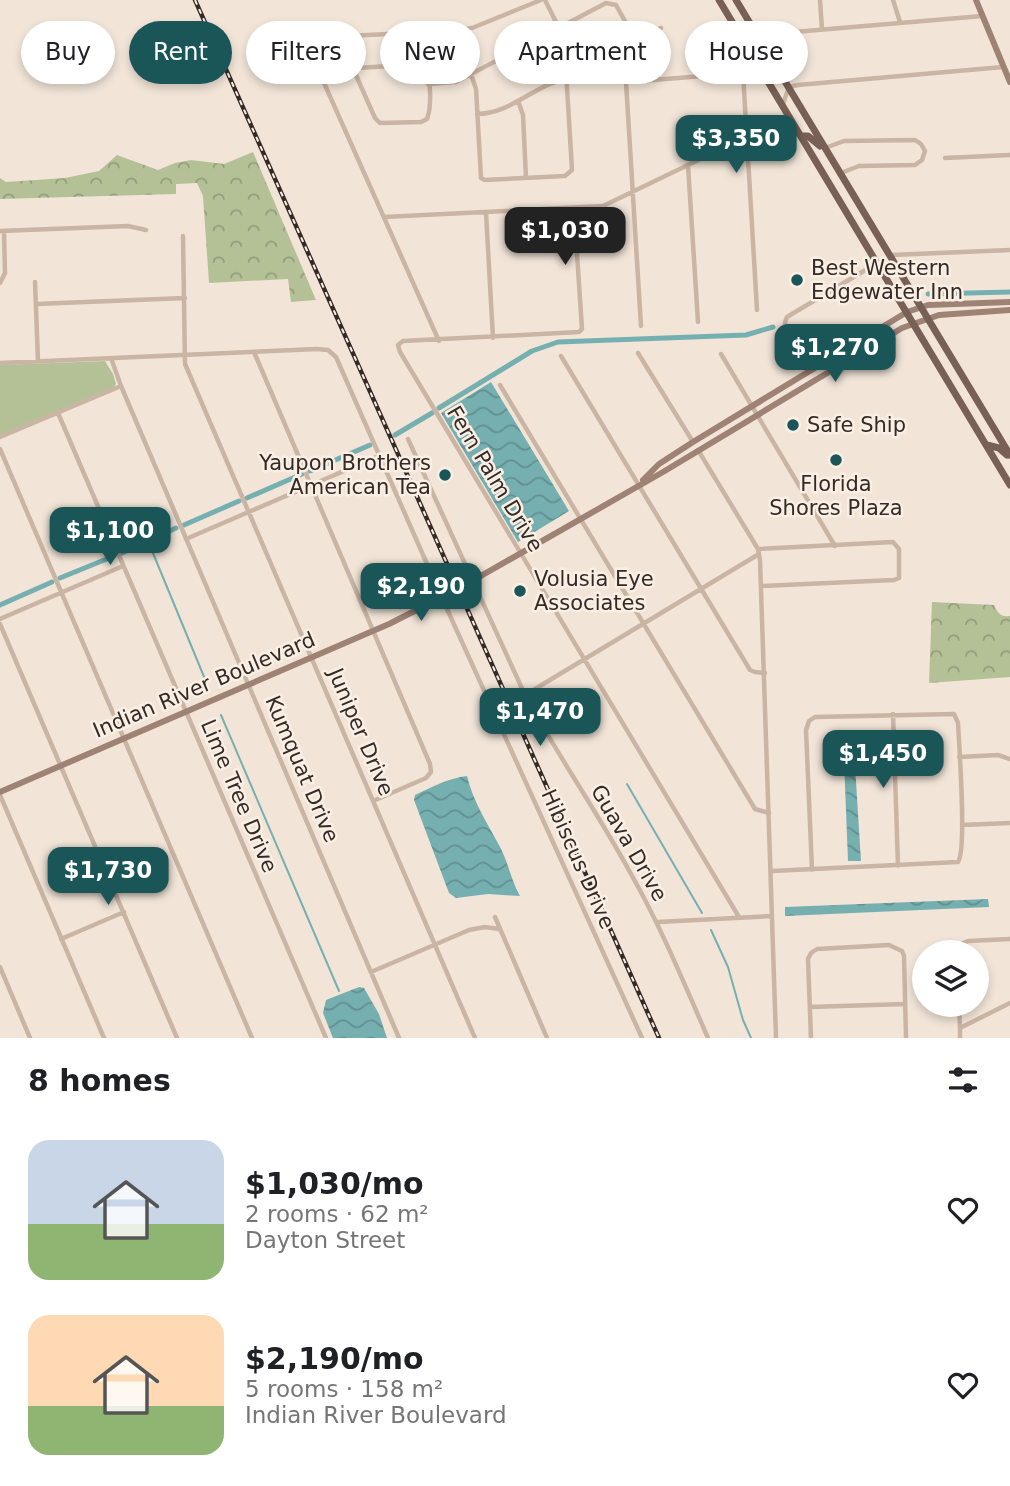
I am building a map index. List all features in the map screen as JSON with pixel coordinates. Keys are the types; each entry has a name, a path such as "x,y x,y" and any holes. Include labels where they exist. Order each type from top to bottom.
{"main road":[{"path":"719,0 732,21"},
{"path":"736,0 749,21"},
{"path":"975,0 1010,82"},
{"path":"770,84 1010,485"},
{"path":"787,84 1010,457"},
{"path":"801,136 814,139 831,157"},
{"path":"639,484 659,464 693,442 907,312 921,306 1010,302"},
{"path":"969,303 970,312"},
{"path":"639,484 914,323 928,318 970,312 1010,310"},
{"path":"987,445 999,448 1010,457"},
{"name":"Indian River Boulevard","path":"0,794 373,631 442,598 639,484"}],"street":[{"path":"555,21 543,0 461,30 304,38 439,341 579,332 582,329 574,209"},
{"path":"820,0 822,29"},
{"path":"893,0 900,22"},
{"path":"571,21 606,3 616,5 625,21"},
{"path":"808,30 982,16"},
{"path":"421,64 427,68 428,84 427,119 421,122 385,124 375,118 355,73 356,68 361,66 421,64"},
{"path":"783,105 789,87 1003,67"},
{"path":"641,326 626,82 685,77"},
{"path":"475,84 481,178 485,180 565,176 572,170 567,84"},
{"path":"477,114 495,113 549,84"},
{"path":"744,84 757,310"},
{"path":"518,101 523,115 526,178"},
{"path":"825,148 844,141 915,140 925,150 922,160 915,165 859,166 841,173"},
{"path":"384,217 603,206 715,152 747,148"},
{"path":"945,158 1010,155"},
{"path":"688,165 698,322"},
{"path":"486,213 493,338"},
{"path":"0,284 5,273 2,231 128,226 146,230"},
{"name":"Juniper Drive","path":"183,236 185,364 475,1038"},
{"path":"890,255 1010,250"},
{"path":"809,371 785,333 783,324 787,317 878,263"},
{"path":"35,282 38,361"},
{"path":"36,304 185,298"},
{"name":"Fern Palm Drive","path":"439,341 403,341 398,345 739,917"},
{"name":"Hibiscus Drive","path":"254,352 328,350 336,357 642,1038"},
{"path":"0,363 254,352 430,764 431,772 426,778 373,801"},
{"path":"638,353 693,442"},
{"path":"721,354 835,546"},
{"path":"561,356 750,670 765,673"},
{"name":"Kumquat Drive","path":"111,358 399,1038"},
{"path":"500,385 755,809 770,813"},
{"path":"0,437 121,386"},
{"name":"Lime Tree Drive","path":"58,413 326,1038"},
{"name":"Guava Drive","path":"408,439 525,695 657,922 708,1038"},
{"path":"0,449 251,1038"},
{"path":"698,450 758,552 762,586 776,1038"},
{"path":"186,539 381,455"},
{"path":"525,695 702,589 758,552 893,542 899,549 899,578 894,580 762,586"},
{"path":"123,566 0,621 177,1038"},
{"path":"893,714 898,866"},
{"path":"772,870 812,870 958,862 962,855 962,825 958,723 954,714 816,717 807,725 812,870"},
{"path":"959,757 998,755 1010,759"},
{"path":"0,794 104,1038"},
{"path":"962,825 1010,823"},
{"path":"61,939 124,912"},
{"path":"657,922 772,916"},
{"path":"495,917 547,1038"},
{"path":"371,972 469,930 485,927 499,929"},
{"path":"989,940 1010,939"},
{"path":"811,1038 808,959 812,952 817,949 889,946 902,951 904,957 906,1038"},
{"path":"0,967 30,1038"},
{"path":"960,1028 1010,1003"},
{"path":"810,1007 905,1004"},
{"path":"960,1017 960,1038"}],"green space":[{"path":"253,152 316,300 291,302 288,279 209,283 203,196 197,183 176,184 176,194 0,199 0,178 6,182 65,178 99,171 117,155 158,170 191,160 224,164"},
{"path":"105,361 113,374 116,384 114,387 0,435 0,365"},
{"path":"932,602 994,605 1000,614 1010,616 1010,677 929,683"}],"water":[{"path":"491,382 569,511 518,542 441,413"},
{"path":"853,734 861,861 848,861 843,735"},
{"path":"467,776 520,896 488,894 456,898 449,893 414,800 415,795 434,786"},
{"path":"988,899 989,907 785,916 785,907"},
{"path":"359,987 364,988 379,1014 387,1038 333,1038 323,1013 326,1000"}],"waterway":[{"path":"928,294 1010,292"},
{"path":"439,408 532,351 558,342 746,335 773,327"},
{"path":"395,435 432,413"},
{"path":"310,471 370,445"},
{"path":"247,498 302,474"},
{"path":"184,525 239,501"},
{"path":"122,553 176,528"},
{"path":"148,541 207,684"},
{"path":"60,578 114,556"},
{"path":"0,605 52,582"},
{"path":"221,715 339,991"},
{"path":"627,784 702,913"},
{"path":"711,930 728,967 751,1038"}],"railway":[{"path":"195,0 659,1038"}],"place":[{"name":"Best Western Edgewater Inn","path":"797,280"},
{"name":"Safe Ship","path":"793,425"},
{"name":"Florida Shores Plaza","path":"836,460"},
{"name":"Yaupon Brothers American Tea","path":"445,475"},
{"name":"Volusia Eye Associates","path":"520,591"}]}
